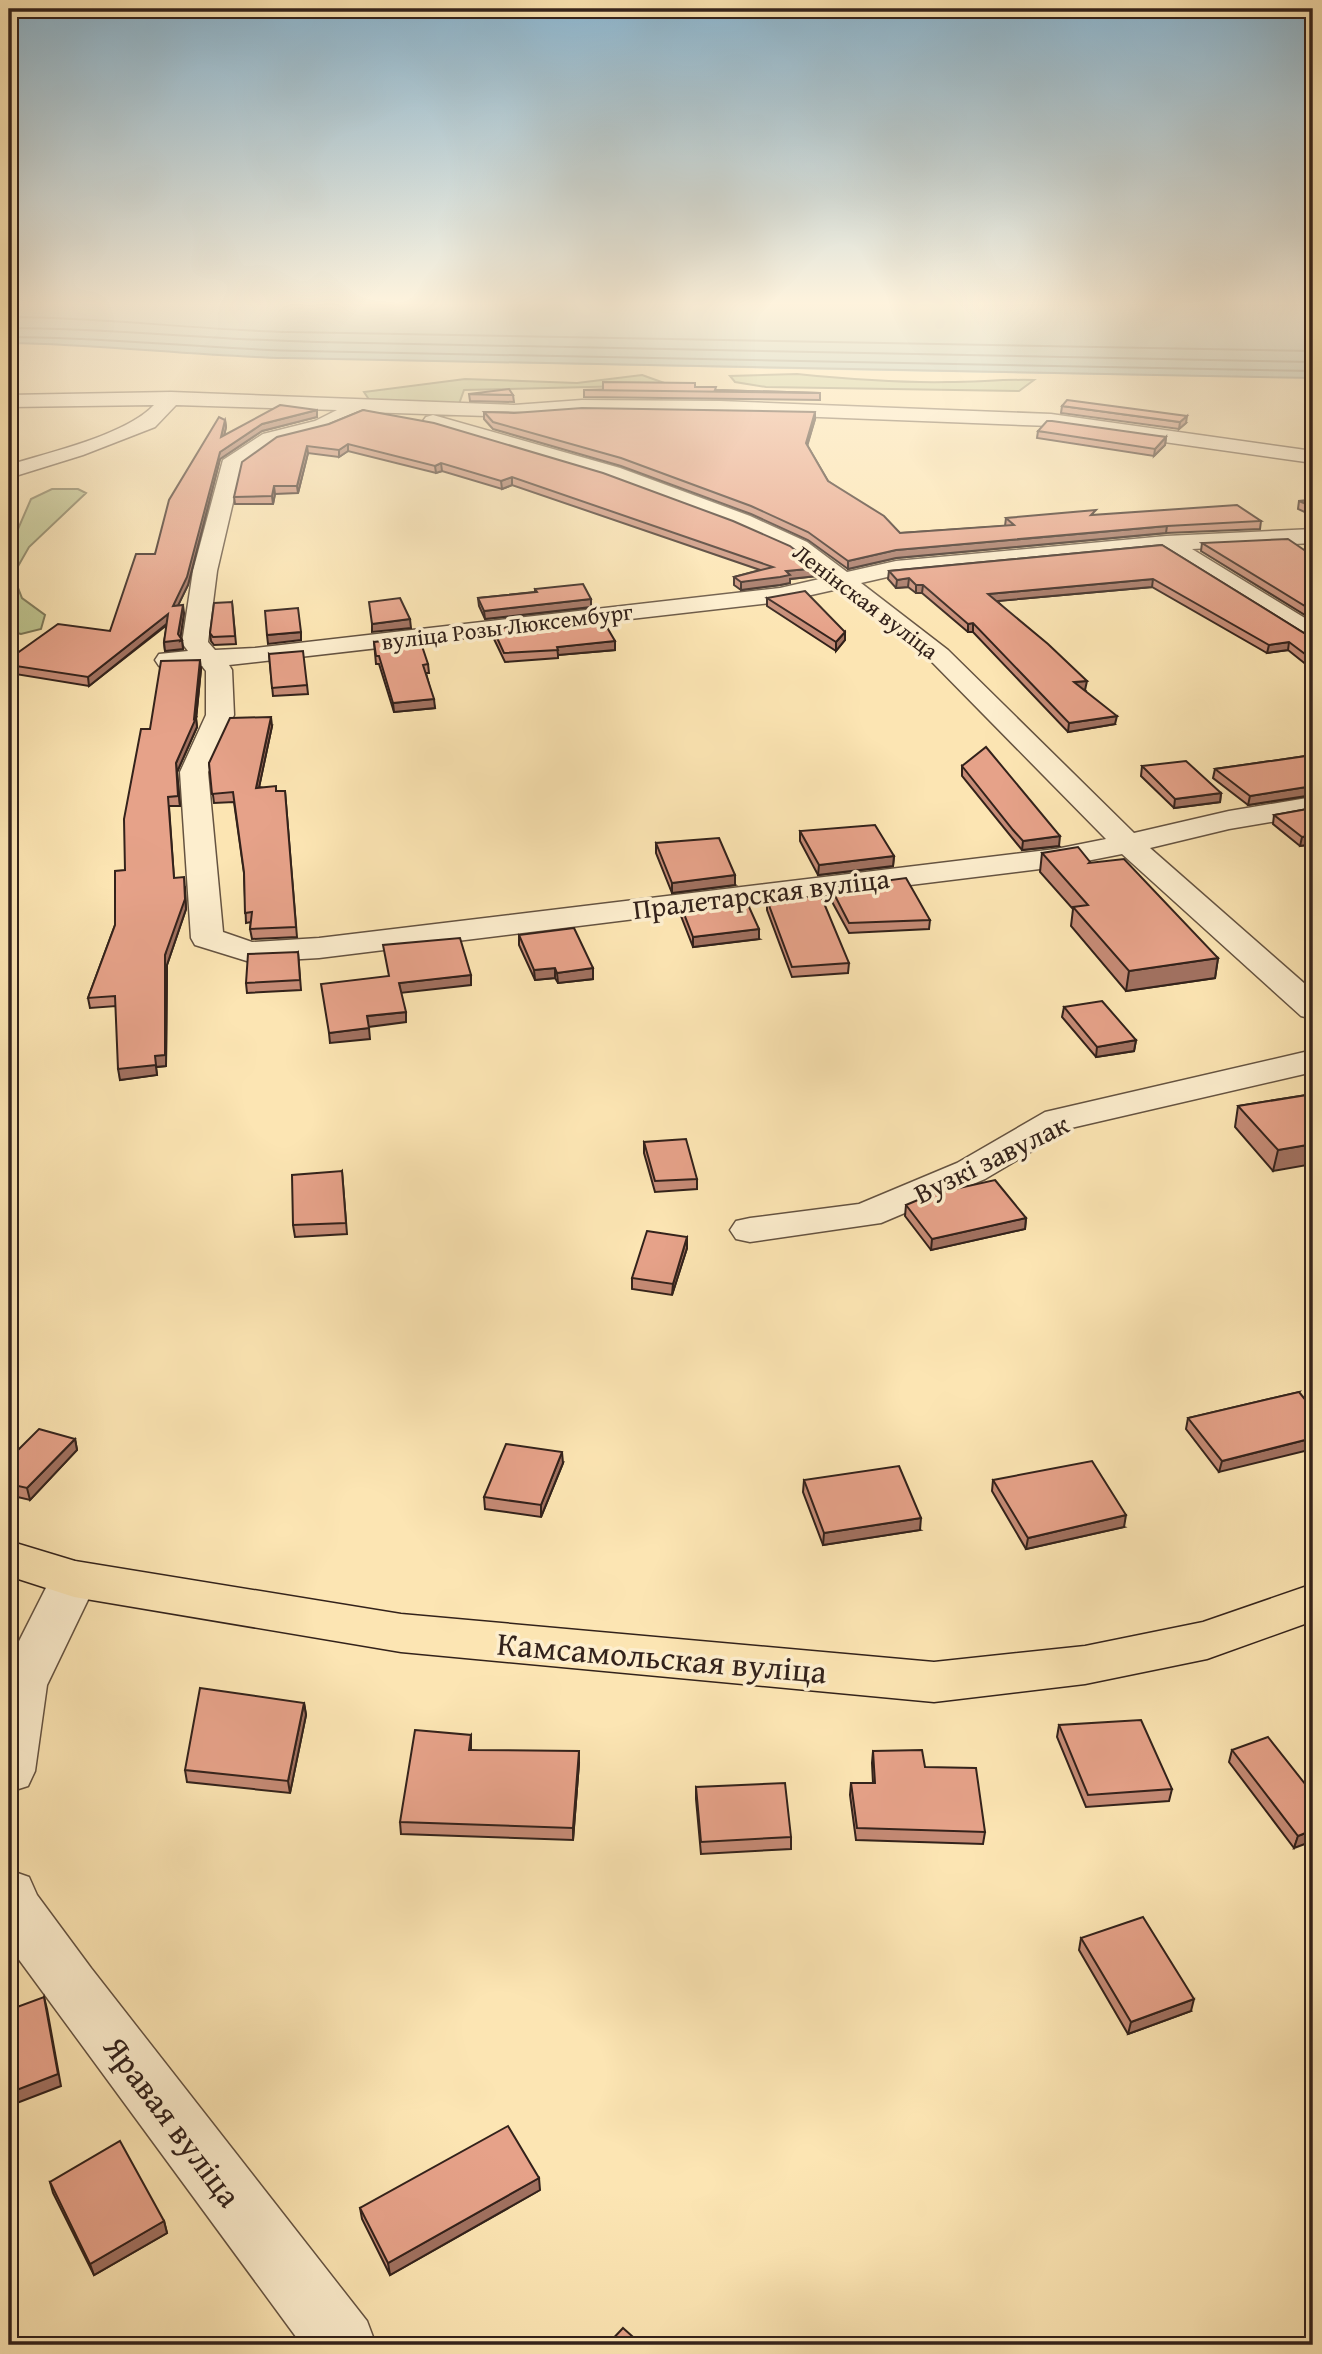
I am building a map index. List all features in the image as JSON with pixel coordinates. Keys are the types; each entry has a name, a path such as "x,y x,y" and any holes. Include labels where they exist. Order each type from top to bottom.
{"main road":[{"name":"Камсамольская вуліца","path":"9,1558 74,1579 401,1633 934,1682 1085,1665 1193,1643 1313,1602"}],"street":[{"path":"9,472 76,451 148,423 156,414"},
{"path":"209,659 195,643 198,616 205,571 232,465 270,438 322,425 345,414"},
{"name":"Ленінская вуліца","path":"405,414 612,473 741,521 799,547 939,655 1128,844 1313,1009"},
{"path":"496,414 496,421 639,461"},
{"path":"895,414 1051,420 1313,457"},
{"path":"748,502 780,521 799,547"},
{"path":"845,581 896,568 1166,544 1313,536"},
{"path":"1166,544 1313,634"},
{"name":"вуліца Розы Люксембург","path":"168,660 255,656 565,618 709,604 780,595 845,581"},
{"name":"Пралетарская вуліца","path":"209,659 219,670 220,715 194,772 207,938 250,952 319,947 1056,858 1229,820 1313,806"},
{"name":"Вузкі завулак","path":"750,1230 867,1215 971,1171 1058,1120 1313,1062"},
{"path":"9,1771 22,1685 74,1579"},
{"name":"Яравая вуліца","path":"9,1894 10,1902 70,1986 343,2345"}],"green space":[{"path":"52,489 78,489 86,493 29,547 13,575 22,598 45,615 41,629 21,634 9,631 9,542 15,536 31,499"}],"building":[{"path":"264,414 302,414 262,424 220,452 187,577 173,606 183,605 178,634 182,640 164,642 168,614 88,677 9,665 9,659 58,624 110,631 136,554 155,554 169,500 219,417 225,420 221,437"},
{"path":"354,414 384,414 434,423 603,473 733,521 790,546 818,568 786,571 790,575 741,582 734,577 773,567 512,477 501,481 441,463 435,466 348,444 339,450 307,446 297,486 274,486 272,496 234,497 242,462 277,437 329,424"},
{"path":"486,414 814,414 806,443 828,481 884,516 900,533 1014,525 1006,518 1096,510 1091,515 1237,505 1261,521 1167,526 896,550 848,561 808,532 751,506 621,458 493,422"},
{"path":"1120,414 1187,416 1180,422"},
{"path":"1047,421 1166,437 1155,449 1038,431"},
{"path":"1313,500 1313,507 1299,501"},
{"path":"1288,539 1313,556 1313,611 1202,543"},
{"path":"1162,545 1304,633 1313,635 1313,660 1289,642 1269,645 1153,579 988,594 1048,644 1087,681 1074,682 1117,716 1069,723 973,623 968,624 923,585 916,585 909,578 897,580 889,571"},
{"path":"583,584 591,599 484,611 478,598 537,592 535,589"},
{"path":"805,591 845,632 836,642 767,598"},
{"path":"400,598 410,619 372,624 369,602"},
{"path":"232,602 235,636 213,637 210,633 214,603"},
{"path":"298,608 301,632 267,635 265,611"},
{"path":"601,617 615,641 557,647 558,650 504,653 493,629"},
{"path":"419,637 428,664 423,665 434,699 393,703 379,656 376,656 374,642"},
{"path":"303,651 307,685 272,688 269,654"},
{"path":"200,660 194,719 196,718 176,763 178,796 168,797 174,878 184,877 185,899 165,955 165,1055 155,1056 156,1065 118,1069 115,996 88,998 115,925 115,871 125,870 124,819 141,729 150,729 161,661"},
{"path":"271,717 256,788 276,786 276,791 285,791 296,927 250,929 252,912 245,913 244,872 233,792 212,794 209,763 230,718"},
{"path":"986,747 1060,836 1023,841 1013,830 962,766"},
{"path":"1313,755 1313,786 1250,796 1215,769"},
{"path":"1186,761 1221,793 1175,799 1142,766"},
{"path":"1313,808 1313,835 1302,837 1274,815"},
{"path":"875,825 894,856 819,865 800,831"},
{"path":"719,838 735,875 672,883 656,843"},
{"path":"1078,847 1089,863 1124,859 1218,958 1129,971 1073,907 1088,905 1042,853"},
{"path":"906,878 930,920 849,923 831,888"},
{"path":"821,896 849,963 792,967 767,900"},
{"path":"745,898 759,929 693,937 681,906"},
{"path":"574,928 593,968 557,973 555,968 534,970 519,935"},
{"path":"460,938 471,975 399,983 406,1012 367,1016 369,1028 329,1033 321,984 389,976 383,945"},
{"path":"298,952 300,980 246,983 248,954"},
{"path":"1102,1001 1136,1040 1097,1047 1064,1007"},
{"path":"1313,1094 1313,1144 1278,1150 1238,1106"},
{"path":"686,1139 697,1179 655,1181 644,1142"},
{"path":"342,1171 346,1223 293,1225 292,1175"},
{"path":"995,1180 1026,1218 932,1239 906,1205 932,1194"},
{"path":"647,1231 687,1237 673,1284 632,1278"},
{"path":"1299,1392 1313,1409 1313,1438 1222,1461 1188,1418"},
{"path":"39,1429 75,1439 27,1488 9,1484 9,1459"},
{"path":"506,1444 562,1452 541,1505 484,1497"},
{"path":"1092,1461 1126,1515 1028,1538 993,1480"},
{"path":"899,1466 921,1518 824,1533 804,1480"},
{"path":"200,1688 304,1703 288,1781 185,1770"},
{"path":"1141,1720 1172,1789 1088,1795 1059,1725"},
{"path":"415,1730 471,1735 469,1750 579,1751 573,1828 400,1822"},
{"path":"1268,1737 1313,1794 1313,1830 1298,1836 1232,1750"},
{"path":"922,1750 925,1767 976,1768 985,1832 857,1828 851,1783 875,1783 873,1751"},
{"path":"785,1783 791,1837 701,1842 696,1787"},
{"path":"1143,1917 1194,1999 1131,2022 1081,1938"},
{"path":"44,1997 58,2074 9,2093 9,2010"},
{"path":"508,2126 539,2178 388,2263 360,2208"},
{"path":"120,2141 164,2221 90,2264 50,2182"},
{"path":"623,2328 642,2345 607,2345"}]}
